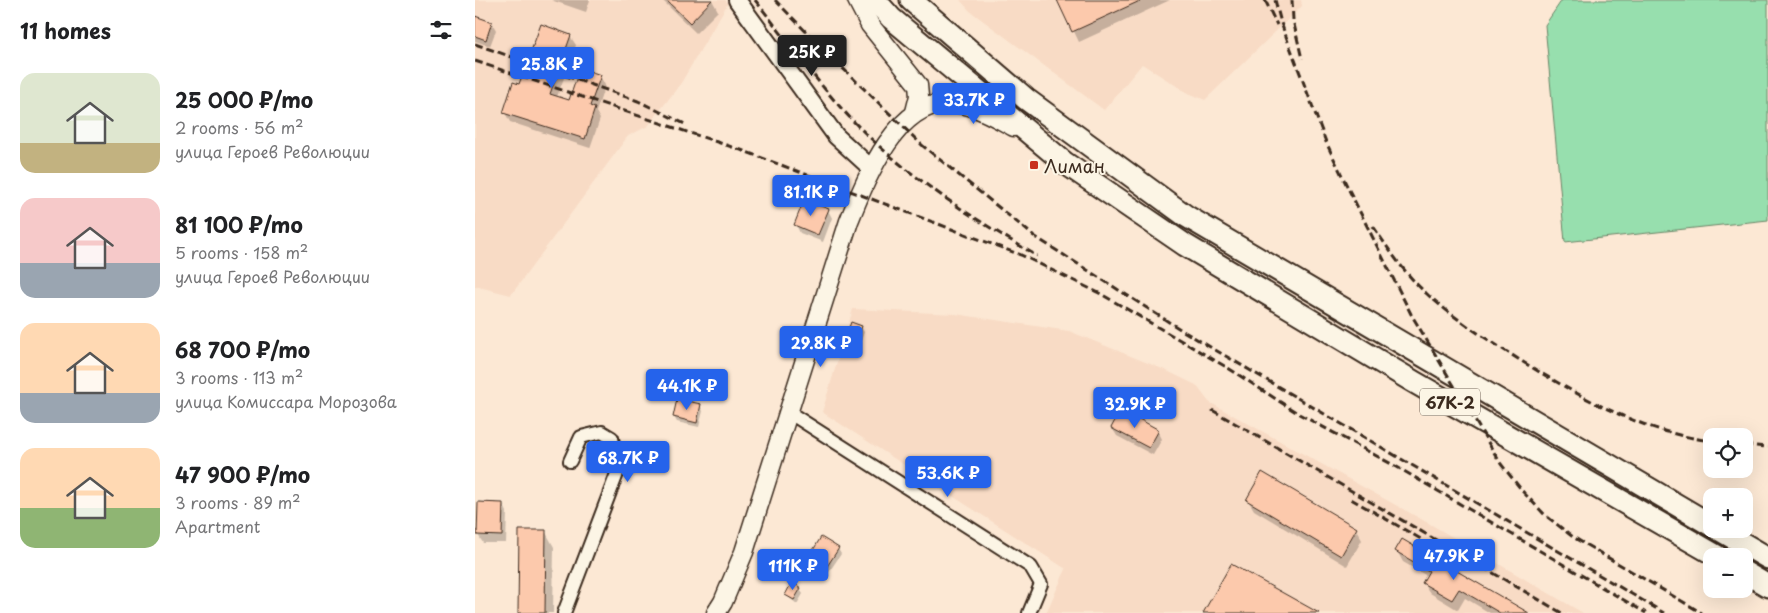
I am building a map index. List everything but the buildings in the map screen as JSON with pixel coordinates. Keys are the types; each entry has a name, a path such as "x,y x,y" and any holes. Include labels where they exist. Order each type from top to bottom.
{"highway":[{"name":"67К-2","path":"875,0 891,18 1065,163 1185,246 1414,382 1703,548"},
{"name":"67К-2","path":"911,0 1026,98 1186,216 1703,520"},
{"path":"1733,538 1768,558"},
{"path":"1753,577 1768,586"}],"main road":[{"path":"716,613 723,602 744,552 790,413 849,221 871,168 915,112 919,96 917,85 870,25 857,0"},
{"path":"915,112 933,104 951,103 975,108 1030,134"}],"street":[{"path":"737,0 836,136 871,168"},
{"path":"790,413 1031,567 1041,584 1029,613"},
{"path":"564,613 618,471 612,438 602,432 581,437 570,461"}],"shaded area":[{"path":"475,0 725,0 728,3 681,83 648,126 628,136 511,295 475,286"},
{"path":"960,0 1301,0 1302,6 1205,100 1186,92 1142,64 1104,110 970,11"},
{"path":"853,309 955,314 1069,331 1165,370 1196,385 1209,402 1430,524 1583,613 1046,613 1066,569 822,412"}],"green space":[{"path":"1562,0 1768,0 1768,220 1565,242 1545,25"}],"railway":[{"path":"755,0 829,94 876,144 942,196 1037,256"},
{"path":"775,0 923,146 1034,236 1183,331 1664,613"},
{"path":"1265,0 1277,25"},
{"path":"1275,0 1281,23 1326,142 1348,188 1411,314 1501,464 1524,493 1545,515 1573,537 1702,613"},
{"path":"1292,0 1293,20 1302,59"},
{"path":"475,44 638,101 687,125"},
{"path":"475,61 741,150 1021,255 1101,294 1228,368 1299,414 1397,467 1646,613"},
{"path":"1373,226 1404,270 1427,294 1462,322 1498,346 1568,388 1613,412 1661,430 1703,439"},
{"path":"1212,410 1562,613"},
{"path":"1753,446 1768,447"},
{"path":"1351,499 1421,539"}],"place":[{"name":"Лиман","path":"1034,165"}]}
